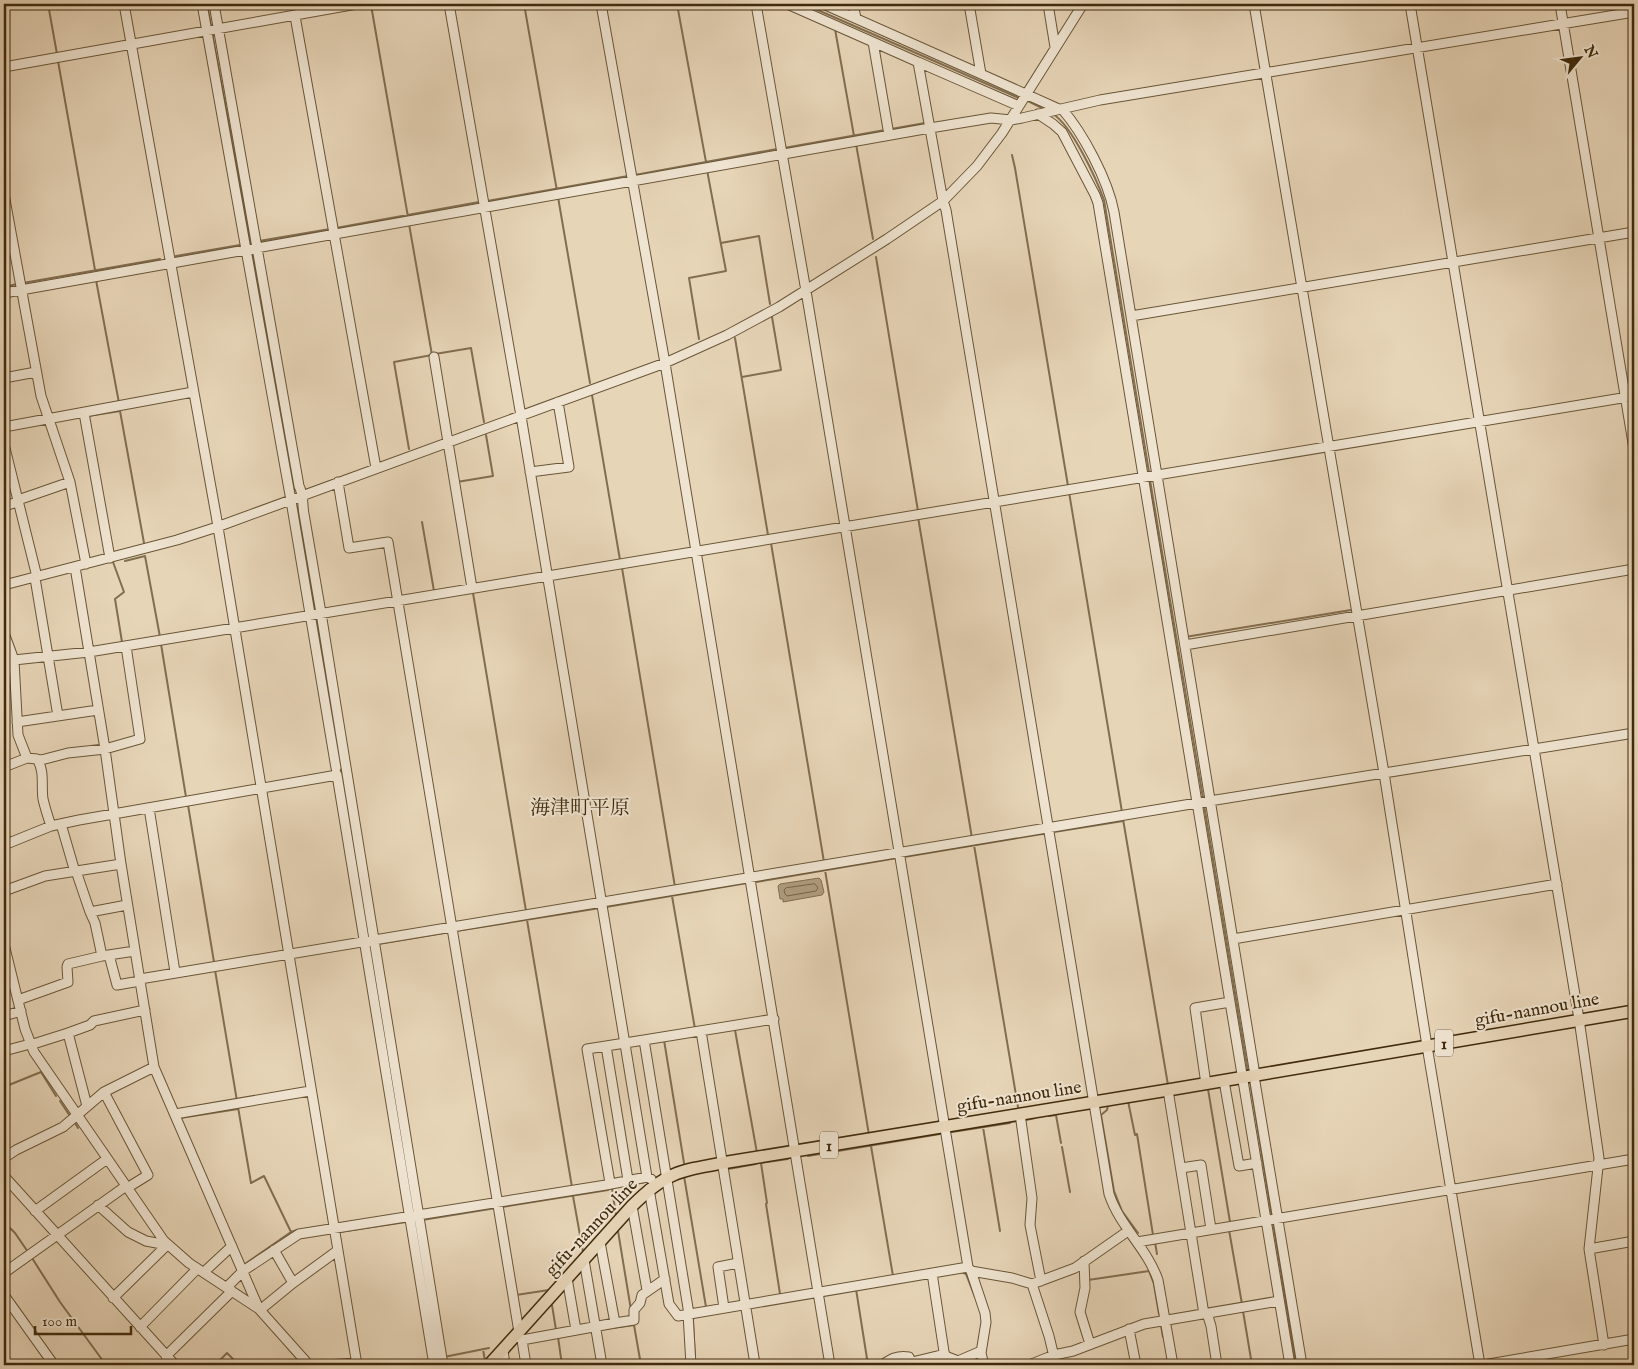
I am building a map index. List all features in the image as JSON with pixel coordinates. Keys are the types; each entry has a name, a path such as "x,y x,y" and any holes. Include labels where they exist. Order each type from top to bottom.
{"main road":[{"name":"gifu-nannou line","path":"489,1365 519,1336 567,1278 655,1181 688,1169 1224,1081 1634,1011"}],"street":[{"path":"124,4 217,527 357,1364 327,1365"},
{"path":"202,4 212,30 318,616 414,1216 434,1365"},
{"path":"212,30 214,4"},
{"path":"4,67 358,4"},
{"path":"449,4 521,416 624,1043 655,1181 689,1314 691,1365"},
{"path":"601,4 665,363 830,1365"},
{"path":"756,4 806,291 969,1269 985,1313 986,1322 981,1353 984,1365"},
{"path":"787,4 918,62 1023,99 1060,109 1079,130 1108,190 1114,212 1131,316 1150,476 1204,802 1233,939 1272,1219 1302,1365"},
{"path":"823,4 982,74 1023,99"},
{"path":"854,4 856,18"},
{"path":"969,4 982,74"},
{"path":"1048,4 1055,47"},
{"path":"4,585 110,558 217,527 665,363 734,331 806,291 943,200 977,166 1011,120 1083,4"},
{"path":"1254,4 1358,616 1426,1046 1482,1365 1634,1339"},
{"path":"1410,4 1579,1019 1599,1165 1589,1249 1604,1344"},
{"path":"1560,4 1599,238 1630,397 1634,449"},
{"path":"4,293 930,128 991,118 1011,120 1100,100 1634,12"},
{"path":"295,16 376,468"},
{"path":"873,42 890,135"},
{"path":"918,62 946,210 1109,1194 1117,1214 1154,1268 1158,1280 1173,1365"},
{"path":"1042,113 1062,132 1098,203 1150,476 1184,640 1230,1002 1251,1076 1257,1163 1272,1219 1279,1301 1290,1365"},
{"path":"4,194 8,247 21,290 41,396 70,482 86,564"},
{"path":"1131,316 1302,289 1634,232"},
{"path":"252,249 299,486 297,497 302,504 304,514 336,772 369,940"},
{"path":"434,357 472,588"},
{"path":"4,378 36,372"},
{"path":"4,427 193,392"},
{"path":"10,660 48,658 234,627 318,616 398,600 547,575 1630,397"},
{"path":"530,472 569,467 558,402"},
{"path":"84,413 110,558"},
{"path":"4,444 36,577 58,716"},
{"path":"4,506 70,482"},
{"path":"338,482 349,548 388,542 519,1336 526,1365"},
{"path":"75,567 105,748 120,864 154,1067 260,1309"},
{"path":"1184,640 1358,616 1634,569"},
{"path":"4,633 10,660 18,735 26,758"},
{"path":"4,767 26,758 41,760 68,752 105,748 140,739 126,646"},
{"path":"17,722 98,710"},
{"path":"61,824 90,912 118,985 175,972 288,953 1634,733"},
{"path":"37,759 40,764 43,797 50,823"},
{"path":"4,845 50,823 61,824 114,810 148,808 336,772"},
{"path":"148,808 175,972"},
{"path":"4,891 46,876 120,864"},
{"path":"1233,939 1557,884"},
{"path":"90,912 127,905"},
{"path":"4,944 30,1044 76,1115 167,1245 200,1270 260,1309 309,1365"},
{"path":"18,1000 68,982 68,964 106,955 135,951"},
{"path":"1206,1084 1195,1008 1230,1002"},
{"path":"4,1051 68,1033 94,1021 145,1010"},
{"path":"4,1016 21,1011"},
{"path":"610,1184 587,1049 774,1019"},
{"path":"701,1031 753,1365"},
{"path":"68,1033 87,1106"},
{"path":"644,1040 665,1279 669,1304 678,1316 932,1273 969,1269 1032,1284 1075,1268 1128,1231"},
{"path":"606,1046 628,1180"},
{"path":"4,1158 16,1150 63,1127 104,1092 154,1067"},
{"path":"1224,1081 1239,1166 1257,1163"},
{"path":"1168,1090 1191,1232 1217,1365"},
{"path":"175,1114 310,1091"},
{"path":"4,1273 98,1206 148,1175 104,1092"},
{"path":"1020,1114 1032,1198 1030,1225 1041,1281"},
{"path":"1137,1242 1634,1158"},
{"path":"35,1211 107,1159"},
{"path":"1181,1168 1201,1165 1211,1229"},
{"path":"4,1176 174,1365"},
{"path":"166,1356 230,1289 242,1271 299,1234 498,1203 628,1180 655,1181"},
{"path":"98,1206 128,1232 146,1241 167,1245"},
{"path":"632,1206 647,1290"},
{"path":"414,1216 443,1365"},
{"path":"1589,1249 1634,1241"},
{"path":"600,1242 615,1324"},
{"path":"114,1298 167,1245"},
{"path":"140,1327 200,1270 232,1246"},
{"path":"274,1250 293,1283"},
{"path":"260,1309 337,1250"},
{"path":"584,1260 602,1365"},
{"path":"1084,1261 1085,1288 1080,1312 1090,1344"},
{"path":"724,1308 718,1267 738,1264"},
{"path":"932,1273 945,1359"},
{"path":"567,1278 576,1330"},
{"path":"519,1336 576,1330 634,1320 634,1310 640,1303 642,1295 665,1279"},
{"path":"1032,1284 1056,1365"},
{"path":"4,1295 54,1365"},
{"path":"1029,1365 1054,1356 1073,1352 1144,1324 1279,1301"},
{"path":"1129,1329 1136,1365"},
{"path":"503,1350 506,1365"},
{"path":"882,1365 894,1357 900,1356 909,1358 912,1364 945,1359 958,1361 979,1352 981,1353"}],"water":[{"path":"819,878 824,892 822,895 783,902 783,899 780,899 778,886 780,884"}],"waterway":[{"path":"48,4 57,54"},
{"path":"207,4 211,26"},
{"path":"524,4 557,191"},
{"path":"677,4 706,162"},
{"path":"804,4 1019,98"},
{"path":"371,5 408,217"},
{"path":"835,29 854,136"},
{"path":"212,33 251,245"},
{"path":"58,61 95,270"},
{"path":"1026,100 1044,109"},
{"path":"1053,114 1068,129 1089,166 1104,200 1149,472"},
{"path":"891,129 925,123"},
{"path":"784,148 885,130"},
{"path":"856,144 873,239"},
{"path":"635,175 777,149"},
{"path":"1012,155 1068,486"},
{"path":"699,339 689,278 726,271 707,170"},
{"path":"487,201 628,176"},
{"path":"558,197 590,383"},
{"path":"336,228 479,202"},
{"path":"409,224 432,355 394,362 409,449"},
{"path":"259,241 330,229"},
{"path":"721,243 759,236 770,304"},
{"path":"176,256 240,245"},
{"path":"253,252 269,343"},
{"path":"876,257 918,511"},
{"path":"23,283 160,259"},
{"path":"96,280 119,403"},
{"path":"4,287 17,284"},
{"path":"742,377 781,370 772,317"},
{"path":"735,338 768,535"},
{"path":"435,354 471,348 484,422"},
{"path":"592,395 620,560"},
{"path":"88,416 120,411 144,543"},
{"path":"457,482 493,476 486,435"},
{"path":"1150,480 1203,798"},
{"path":"1069,492 1122,812"},
{"path":"918,517 972,838"},
{"path":"422,522 434,591"},
{"path":"771,543 824,862"},
{"path":"307,555 316,612"},
{"path":"125,561 145,556 160,637"},
{"path":"113,562 124,592 115,599 122,642"},
{"path":"622,568 675,887"},
{"path":"473,593 526,911"},
{"path":"1185,637 1351,610"},
{"path":"316,616 368,938"},
{"path":"161,644 186,797"},
{"path":"188,805 214,962"},
{"path":"1204,805 1248,1072"},
{"path":"1123,819 1168,1085"},
{"path":"1054,832 1123,821"},
{"path":"904,857 1042,834"},
{"path":"4,840 11,837"},
{"path":"974,845 1018,1107"},
{"path":"756,882 897,858"},
{"path":"825,870 869,1135"},
{"path":"606,907 747,883"},
{"path":"672,896 695,1029"},
{"path":"456,931 600,908"},
{"path":"527,920 572,1187"},
{"path":"378,944 450,932"},
{"path":"370,945 387,1051"},
{"path":"4,966 6,976 4,977"},
{"path":"215,970 237,1101"},
{"path":"735,1030 757,1153"},
{"path":"664,1040 684,1163"},
{"path":"4,1087 41,1072 56,1096"},
{"path":"1250,1081 1272,1217"},
{"path":"1208,1089 1230,1222"},
{"path":"60,1101 70,1116"},
{"path":"1127,1102 1135,1135 1137,1134 1153,1235"},
{"path":"1110,1105 1101,1115 1114,1191 1122,1211 1138,1233"},
{"path":"238,1107 251,1183 264,1176 291,1232"},
{"path":"180,1118 238,1109"},
{"path":"1049,1116 1056,1115 1061,1143"},
{"path":"1026,1120 1035,1118"},
{"path":"75,1123 78,1128"},
{"path":"952,1132 1010,1123"},
{"path":"983,1127 1000,1231"},
{"path":"808,1156 940,1134"},
{"path":"871,1146 893,1276"},
{"path":"1062,1147 1070,1192"},
{"path":"780,1294 761,1163 788,1159"},
{"path":"728,1169 756,1164"},
{"path":"709,1171 719,1169"},
{"path":"684,1176 706,1307"},
{"path":"635,1184 645,1182"},
{"path":"502,1207 611,1188"},
{"path":"612,1188 616,1216"},
{"path":"573,1196 583,1252"},
{"path":"422,1220 496,1208"},
{"path":"339,1232 406,1222"},
{"path":"1273,1222 1296,1365"},
{"path":"7,1225 28,1252"},
{"path":"245,1264 291,1232 297,1230"},
{"path":"1229,1230 1242,1304"},
{"path":"618,1231 631,1310"},
{"path":"1155,1242 1157,1254"},
{"path":"32,1258 60,1302 106,1365"},
{"path":"1088,1280 1149,1271 1154,1284 1159,1314"},
{"path":"961,1272 966,1274 975,1297"},
{"path":"856,1289 868,1365"},
{"path":"516,1295 549,1290"},
{"path":"552,1305 556,1330"},
{"path":"1243,1311 1252,1365"},
{"path":"694,1316 695,1359"},
{"path":"598,1330 634,1325 641,1365"},
{"path":"1161,1325 1163,1337"},
{"path":"558,1337 562,1365"},
{"path":"288,1348 303,1365"},
{"path":"444,1357 489,1348"},
{"path":"483,1349 485,1361"},
{"path":"215,1365 227,1353 239,1365"},
{"path":"4,1360 8,1365"}],"district":[{"name":"海津町平原","path":"580,807"}]}
